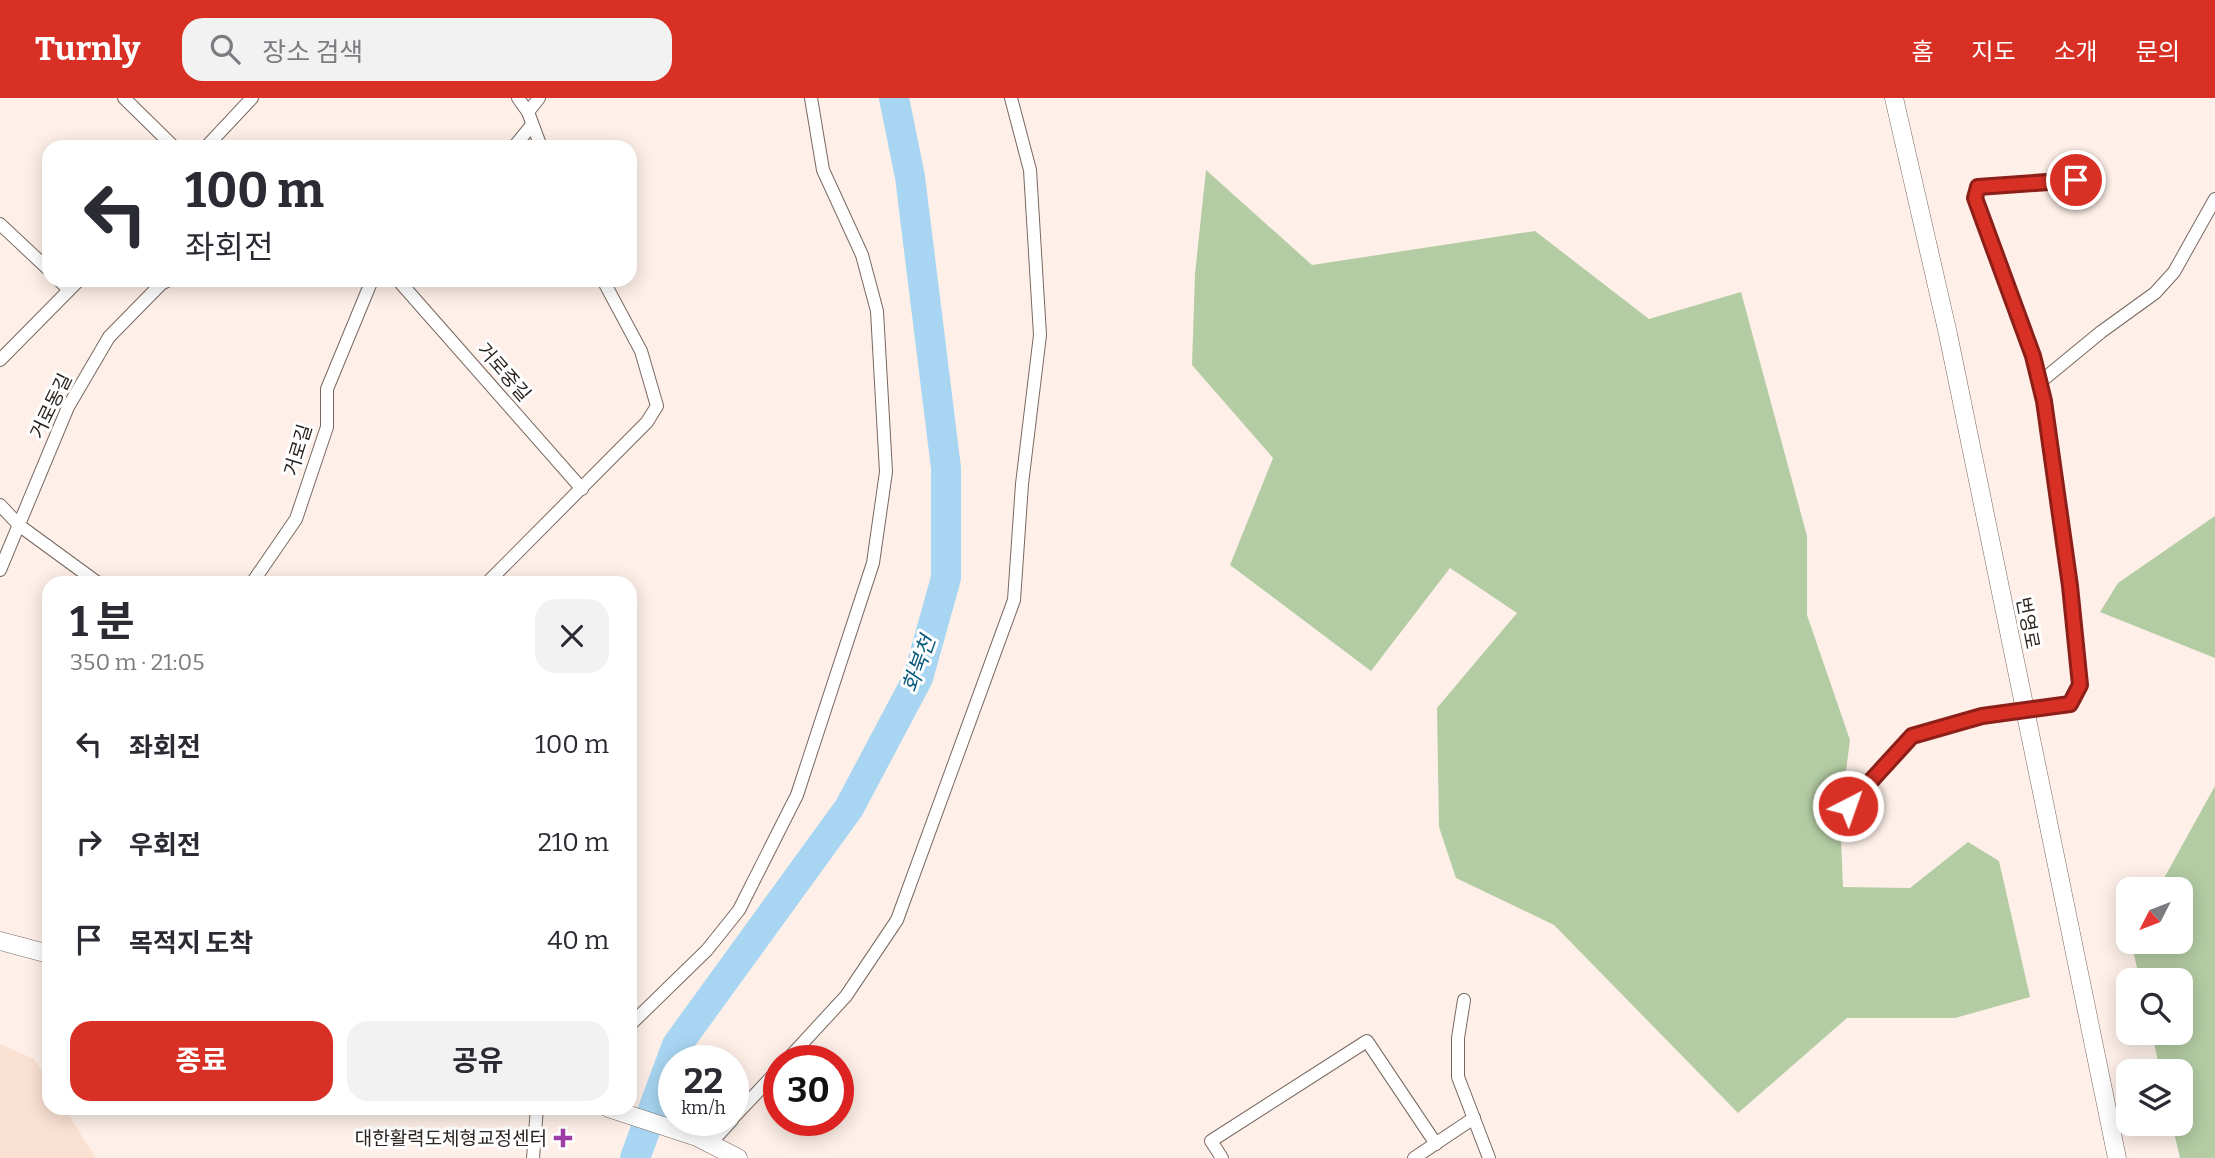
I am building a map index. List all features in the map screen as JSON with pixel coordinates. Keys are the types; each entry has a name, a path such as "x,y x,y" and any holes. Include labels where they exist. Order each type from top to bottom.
{"main road":[{"name":"번영로","path":"1894,98 1948,334 2117,1158"},
{"path":"0,941 42,952"},
{"path":"629,1115 703,1140 738,1158"}],"street":[{"path":"124,98 167,140"},
{"path":"213,140 252,98"},
{"path":"518,98 527,112 538,140"},
{"path":"527,112 539,98"},
{"path":"637,1018 707,950 738,910 797,795 873,563 886,472 877,311 862,255 823,170 811,98"},
{"path":"801,1045 846,996 897,920 1014,600 1022,484 1041,335 1030,170 1011,98"},
{"path":"520,140 531,126"},
{"path":"1848,806 1912,736 1982,716 2070,704 2080,685 2070,586 2039,383 2033,356 1975,198 1978,187 2076,180"},
{"path":"2039,383 2101,332 2155,293 2174,272 2215,200"},
{"path":"0,224 42,263"},
{"path":"0,360 72,287"},
{"name":"거로동길","path":"0,569 68,407 109,337 158,287"},
{"name":"거로길","path":"257,576 296,519 327,427 327,389 369,287"},
{"name":"거로중길","path":"404,287 582,489"},
{"path":"494,576 647,422 657,406 641,351 607,287"},
{"path":"0,505 20,526 88,576"},
{"path":"1464,1000 1458,1038 1458,1077 1489,1158"},
{"path":"1222,1158 1211,1141 1367,1041 1436,1143"},
{"path":"749,1101 763,1086"},
{"path":"533,1158 536,1115"},
{"path":"1414,1158 1474,1118"},
{"path":"703,1140 709,1136"}],"shaded area":[{"path":"0,1044 34,1059 42,1072 42,1115 68,1115 96,1158 0,1158"}],"green space":[{"path":"1206,170 1312,265 1535,231 1649,319 1741,292 1807,536 1807,615 1850,740 1840,816 1843,887 1910,888 1968,842 1999,861 2030,997 1955,1018 1847,1018 1738,1113 1554,925 1456,878 1439,827 1437,708 1517,613 1450,568 1371,671 1230,565 1273,458 1192,365 1195,274"},
{"path":"2215,516 2215,658 2100,612 2118,583"},
{"path":"2215,786 2215,1158 2180,1158 2175,1136 2193,1136 2193,1059 2157,1059 2155,1045 2193,1045 2193,968 2137,968 2134,954 2193,954 2193,877 2165,877"}],"waterway":[{"name":"화북천","path":"635,1158 677,1045 849,808 918,678 946,578 946,468 910,177 894,98"}],"place":[{"name":"대한활력도체형교정센터","path":"563,1138"}],"route":[{"path":"1848,806 1912,736 1982,716 2070,704 2080,685 2070,586 2044,401 2033,356 1975,198 1978,187 2076,180"}]}
